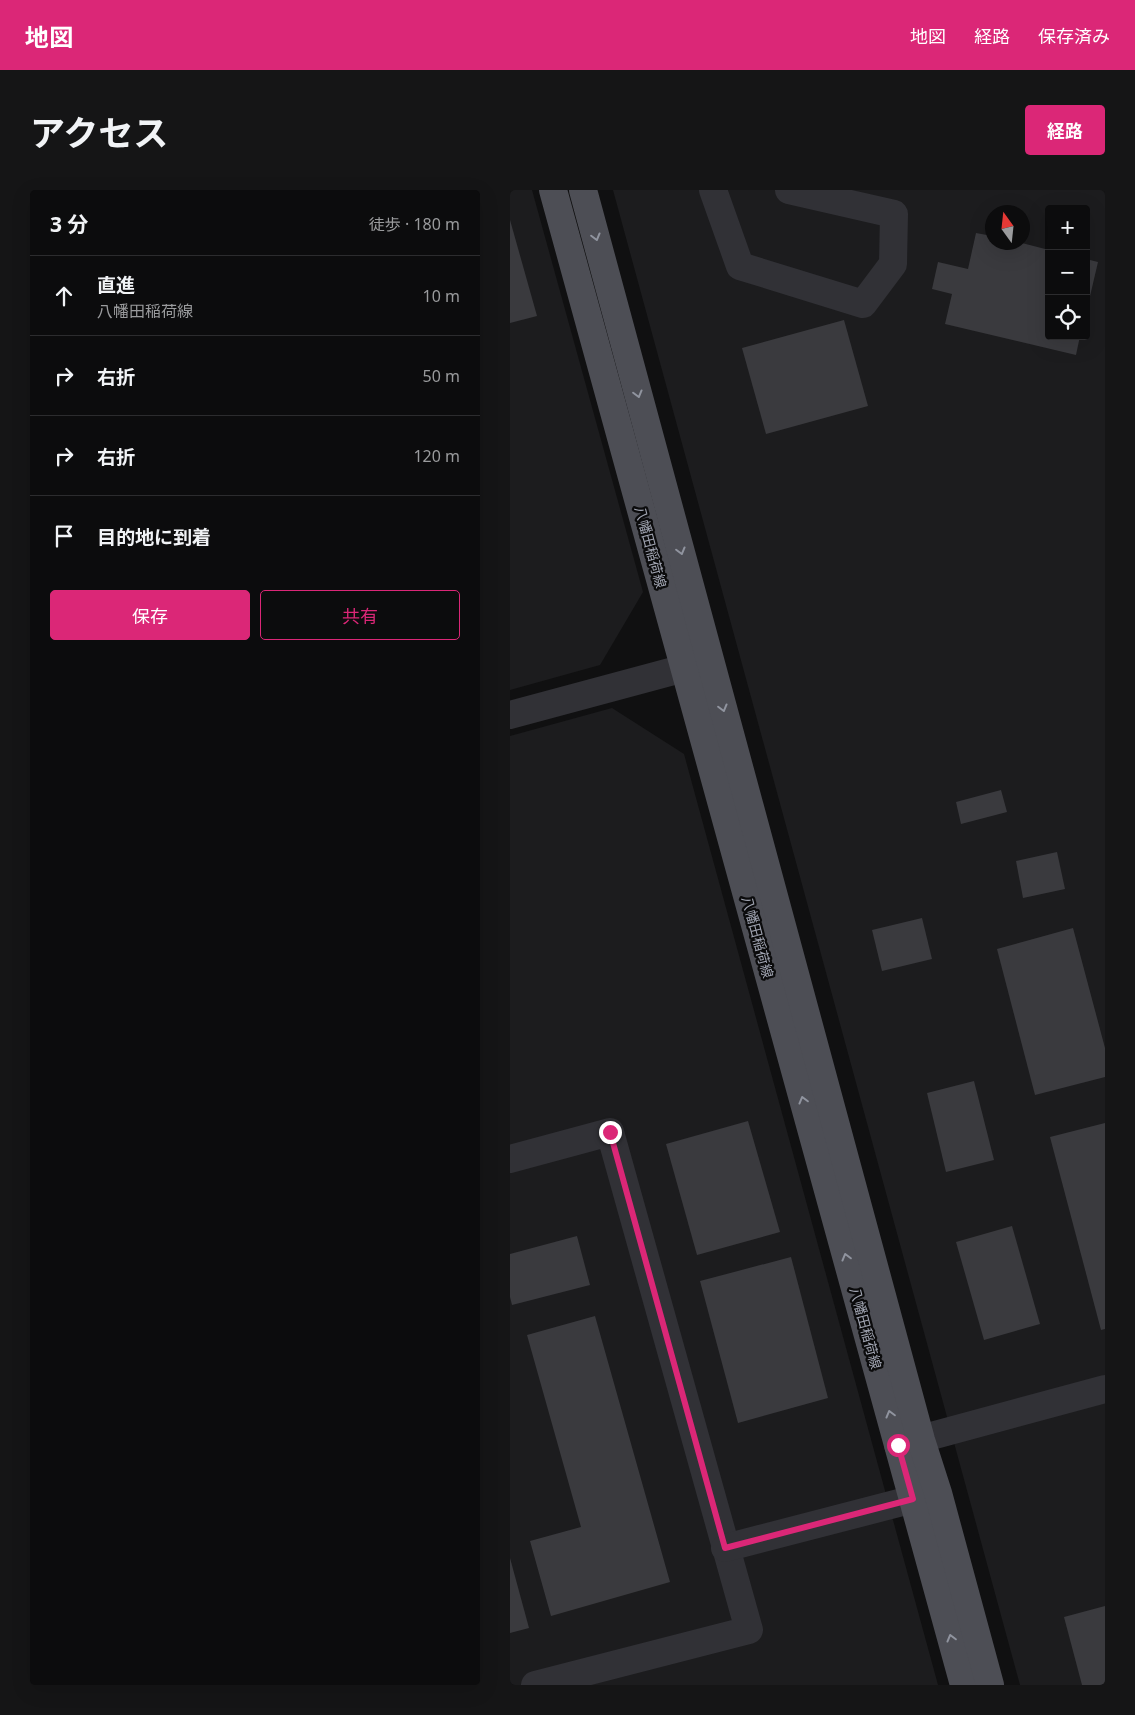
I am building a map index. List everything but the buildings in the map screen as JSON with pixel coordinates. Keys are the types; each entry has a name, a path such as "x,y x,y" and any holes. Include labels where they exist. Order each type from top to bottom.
{"main road":[{"name":"八幡田稲荷線","path":"588,191 711,661 910,1442"},
{"name":"八幡田稲荷線","path":"555,197 684,668 925,1496 990,1685"},
{"name":"八幡田稲荷線","path":"925,1496 964,1685"}],"street":[{"path":"713,190 740,266 863,304 893,264 894,214 789,190"},
{"path":"555,197 588,191"},
{"path":"510,715 711,661"},
{"path":"510,1159 610,1132 749,1630 535,1685"},
{"path":"910,1442 1105,1389"},
{"path":"725,1548 925,1496"}],"shaded area":[{"path":"510,190 532,190 643,592 600,665 510,690"},
{"path":"613,190 1105,190 1105,1685 1020,1685"},
{"path":"612,708 684,754 938,1685 510,1685 510,736"}],"route":[{"path":"610,1132 725,1548 913,1499 898,1445"}]}
